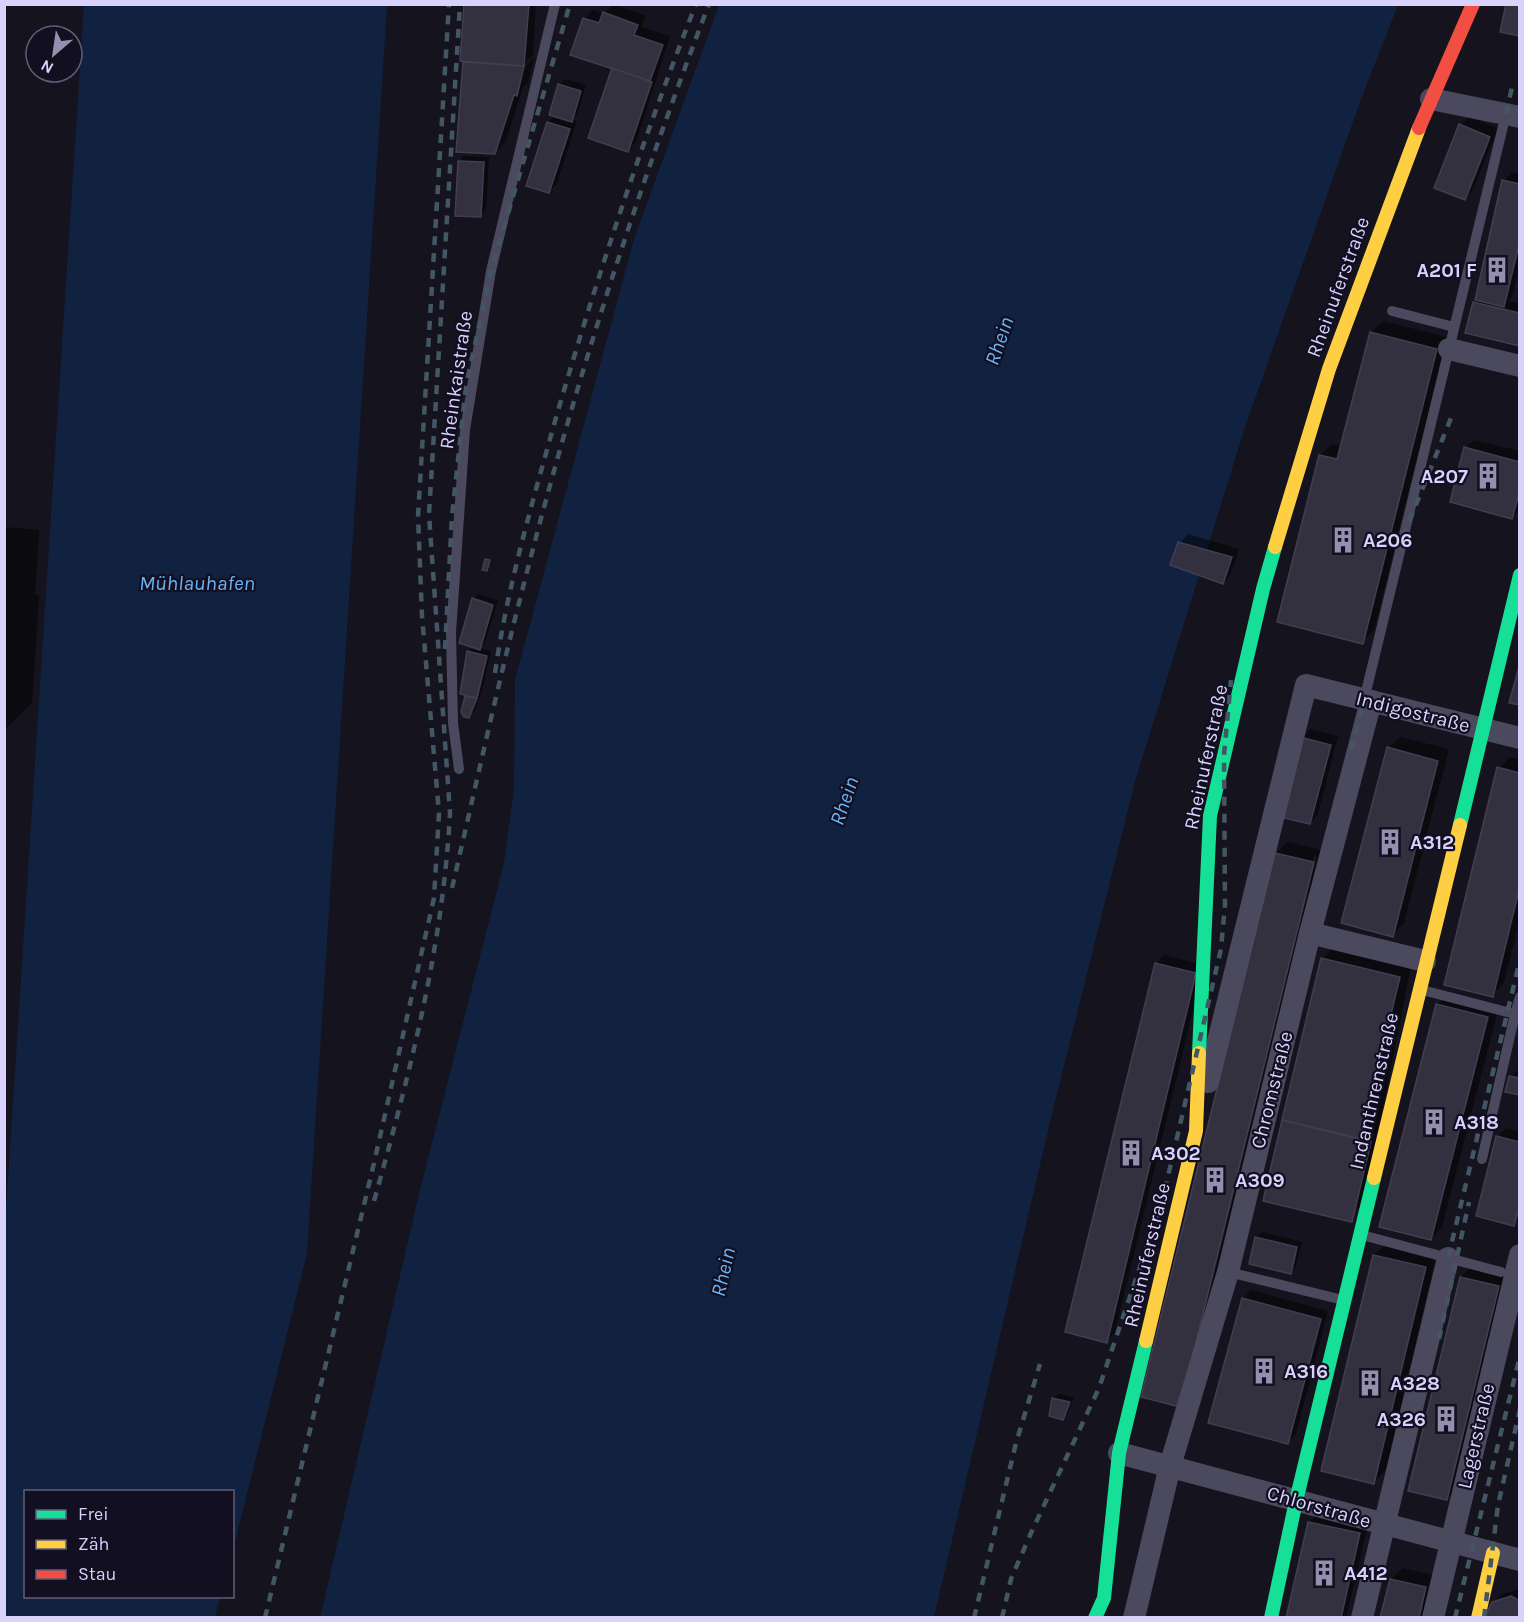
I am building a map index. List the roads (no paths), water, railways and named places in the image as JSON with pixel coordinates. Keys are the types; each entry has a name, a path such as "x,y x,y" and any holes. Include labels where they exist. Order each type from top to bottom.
{"street":[{"name":"Rheinuferstraße","path":"1095,1617 1104,1598 1119,1453 1196,1131 1210,816 1263,589 1329,369 1406,157 1473,4"},
{"path":"1431,99 1513,116"},
{"path":"1451,338 1520,366"},
{"name":"Indanthrenstraße","path":"1272,1617 1296,1501 1359,1234 1480,729 1520,575"},
{"name":"Indigostraße","path":"1196,1131 1306,685 1520,738"},
{"name":"Chromstraße","path":"1134,1617 1170,1466 1228,1272 1367,700"},
{"path":"1310,933 1425,961"},
{"name":"Lagerstraße","path":"1433,1617 1520,1255"},
{"path":"1362,1617 1449,1258"},
{"name":"Chlorstraße","path":"1119,1453 1384,1526 1520,1560"},
{"path":"1478,1617 1493,1553"}],"lane":[{"name":"Rheinkaistraße","path":"459,769 453,723 452,633 465,430 491,271 555,4"},
{"path":"1367,700 1451,338 1513,116"},
{"path":"1392,311 1451,338"},
{"path":"1418,989 1515,1014"},
{"path":"1482,1159 1520,997"},
{"path":"1359,1234 1501,1272"},
{"path":"1228,1272 1344,1300"}],"water":[{"name":"Mühlauhafen","path":"84,5 387,5 307,1253 234,1546 234,1490 24,1490 24,1598 220,1598 215,1617 5,1617 5,1226 79,84 84,84"},
{"name":"Rhein","path":"719,5 1398,5 1361,99 1245,427 1136,778 1050,1122 934,1617 320,1618 420,1190 504,863 514,788 515,680 634,239"}],"railway":[{"path":"265,1618 374,1163 434,898 439,813 422,616 418,516 449,4"},
{"path":"374,1201 423,1009 440,912 450,813 429,514 460,4"},
{"path":"445,649 452,516 466,386 491,271 570,4"},
{"path":"495,673 506,609 555,421 603,263 638,159 696,4"},
{"path":"452,888 498,688 567,425 633,213 709,4"},
{"path":"1506,114 1512,87"},
{"path":"1403,537 1451,418"},
{"path":"1002,1618 1011,1579 1099,1388 1162,1202 1221,949 1225,905 1224,755 1231,680"},
{"path":"1351,750 1364,700"},
{"path":"1448,1258 1520,960"},
{"path":"1439,1339 1469,1202"},
{"path":"1455,1618 1520,1356"},
{"path":"974,1618 1016,1443 1040,1364"},
{"path":"1484,1618 1498,1505 1520,1409"}],"place":[{"name":"A201 F","path":"1497,270"},
{"name":"A207","path":"1488,476"},
{"name":"A206","path":"1343,540"},
{"name":"A312","path":"1390,842"},
{"name":"A318","path":"1434,1122"},
{"name":"A302","path":"1131,1153"},
{"name":"A309","path":"1215,1180"},
{"name":"A316","path":"1264,1371"},
{"name":"A328","path":"1370,1383"},
{"name":"A326","path":"1446,1419"},
{"name":"A412","path":"1324,1573"}]}
